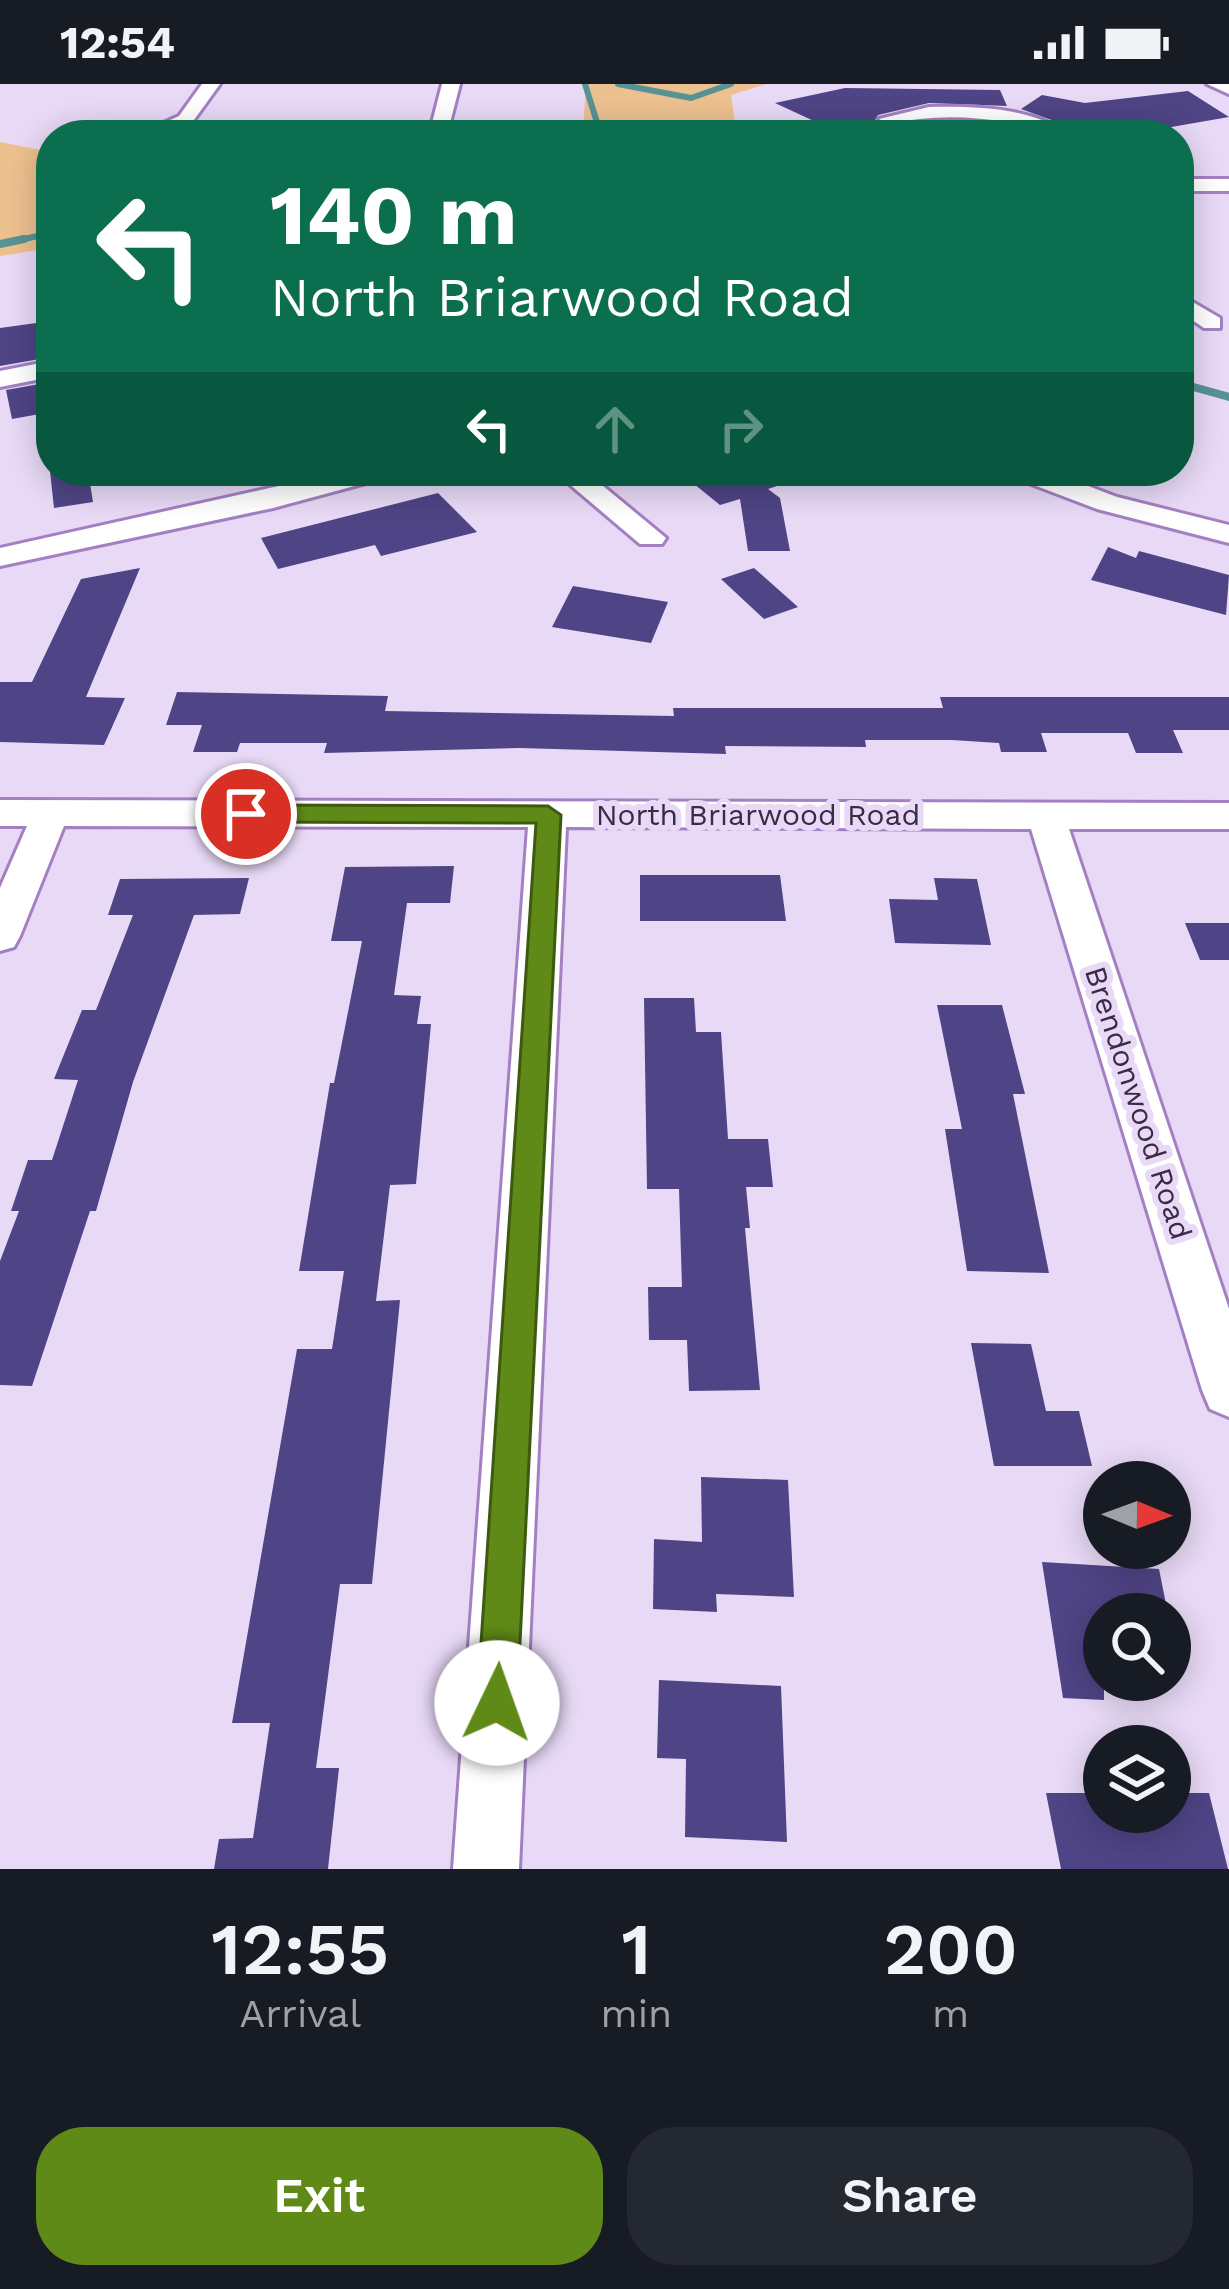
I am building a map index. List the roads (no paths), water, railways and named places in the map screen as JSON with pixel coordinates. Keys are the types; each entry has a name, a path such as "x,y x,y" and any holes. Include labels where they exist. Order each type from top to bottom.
{"street":[{"path":"185,120 211,84"},
{"path":"442,120 452,84"},
{"path":"1219,84 1229,87"},
{"path":"888,119 914,114 1012,120"},
{"path":"1194,185 1229,185"},
{"path":"1194,311 1212,323"},
{"path":"0,379 36,372"},
{"path":"0,556 318,486"},
{"path":"587,486 651,538"},
{"path":"1062,486 1107,503 1229,534"},
{"name":"North Briarwood Road","path":"0,813 1229,816"},
{"path":"0,936 52,813"},
{"path":"486,1869 548,815"},
{"name":"Brendonwood Road","path":"1046,815 1229,1390"}],"waterway":[{"path":"585,84 596,120"},
{"path":"618,84 691,98 731,84"},
{"path":"11,242 36,236"},
{"path":"0,244 24,239"},
{"path":"1194,387 1229,397"}]}
